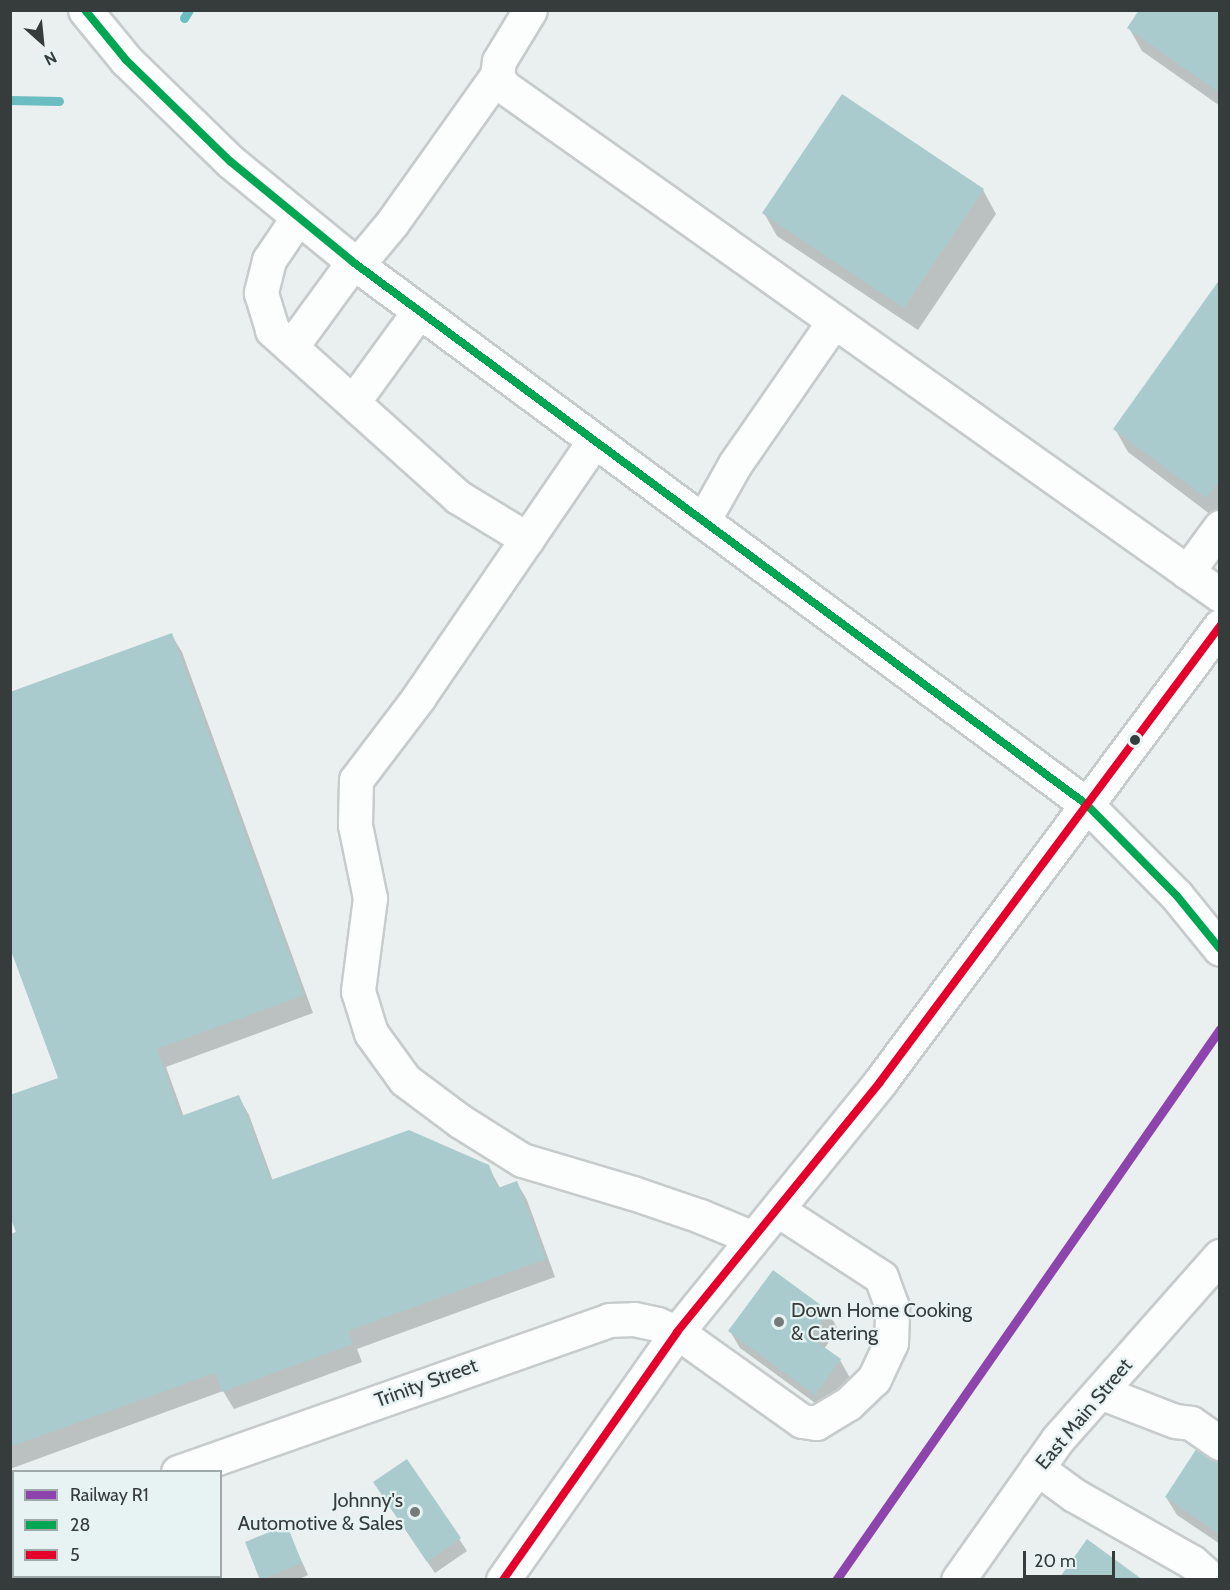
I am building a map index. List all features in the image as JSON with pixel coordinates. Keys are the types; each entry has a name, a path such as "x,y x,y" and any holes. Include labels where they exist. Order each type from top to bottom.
{"street":[{"path":"85,10 126,60 231,162 355,263 1086,804 1177,896 1220,949"},
{"path":"291,346 355,263 392,223 497,75 499,62 531,10"},
{"path":"497,75 503,86 1220,595"},
{"path":"298,217 269,260 261,293 272,330 458,498 527,539"},
{"path":"353,402 419,311"},
{"path":"703,521 735,464 834,321"},
{"path":"594,441 419,697 356,780 356,825 370,898 358,991 371,1033 405,1080 460,1121 522,1160 633,1192 753,1238"},
{"path":"1187,572 1220,527"},
{"path":"503,1580 677,1332 778,1210 951,989 1220,626"},
{"path":"677,1332 802,1421 816,1423 848,1404 874,1379 891,1342 892,1307 881,1277 778,1210"},
{"name":"East Main Street","path":"958,1580 1057,1440 1215,1270"},
{"name":"Trinity Street","path":"184,1470 609,1320 634,1319 657,1324 677,1332"},
{"path":"1100,1392 1174,1421 1191,1423 1220,1443"},
{"path":"1037,1468 1074,1495 1192,1562 1213,1580"}],"building":[{"path":"1139,10 1220,10 1220,93 1127,28"},
{"path":"842,94 984,189 904,308 762,213"},
{"path":"1220,279 1220,480 1206,498 1113,429"},
{"path":"172,633 304,995 157,1049 181,1116 239,1095 271,1180 409,1130 489,1165 498,1188 517,1181 546,1259 348,1331 353,1344 222,1392 215,1373 10,1447 10,1234 16,1232 10,1217 10,1095 58,1078 10,948 10,692"},
{"path":"773,1270 829,1311 810,1337 841,1359 815,1395 728,1331"},
{"path":"1197,1448 1220,1463 1220,1534 1165,1497"},
{"path":"407,1459 461,1538 427,1562 373,1482"},
{"path":"287,1525 302,1563 260,1580 245,1542"},
{"path":"1087,1539 1143,1580 1058,1580"},
{"path":"148,1578 186,1578 187,1580 148,1580"}],"waterway":[{"path":"184,18 189,10"},
{"path":"10,100 59,101"}],"rail line":[{"name":"R1","path":"836,1580 1220,1029"}],"transit line":[{"name":"28","path":"85,10 126,60 231,162 353,262 1086,804 1177,896 1220,949"},
{"name":"5","path":"503,1580 677,1332 880,1082 1220,626"}],"place":[{"name":"Down Home Cooking & Catering","path":"779,1322"},
{"name":"Johnny's Automotive & Sales","path":"415,1512"}]}
